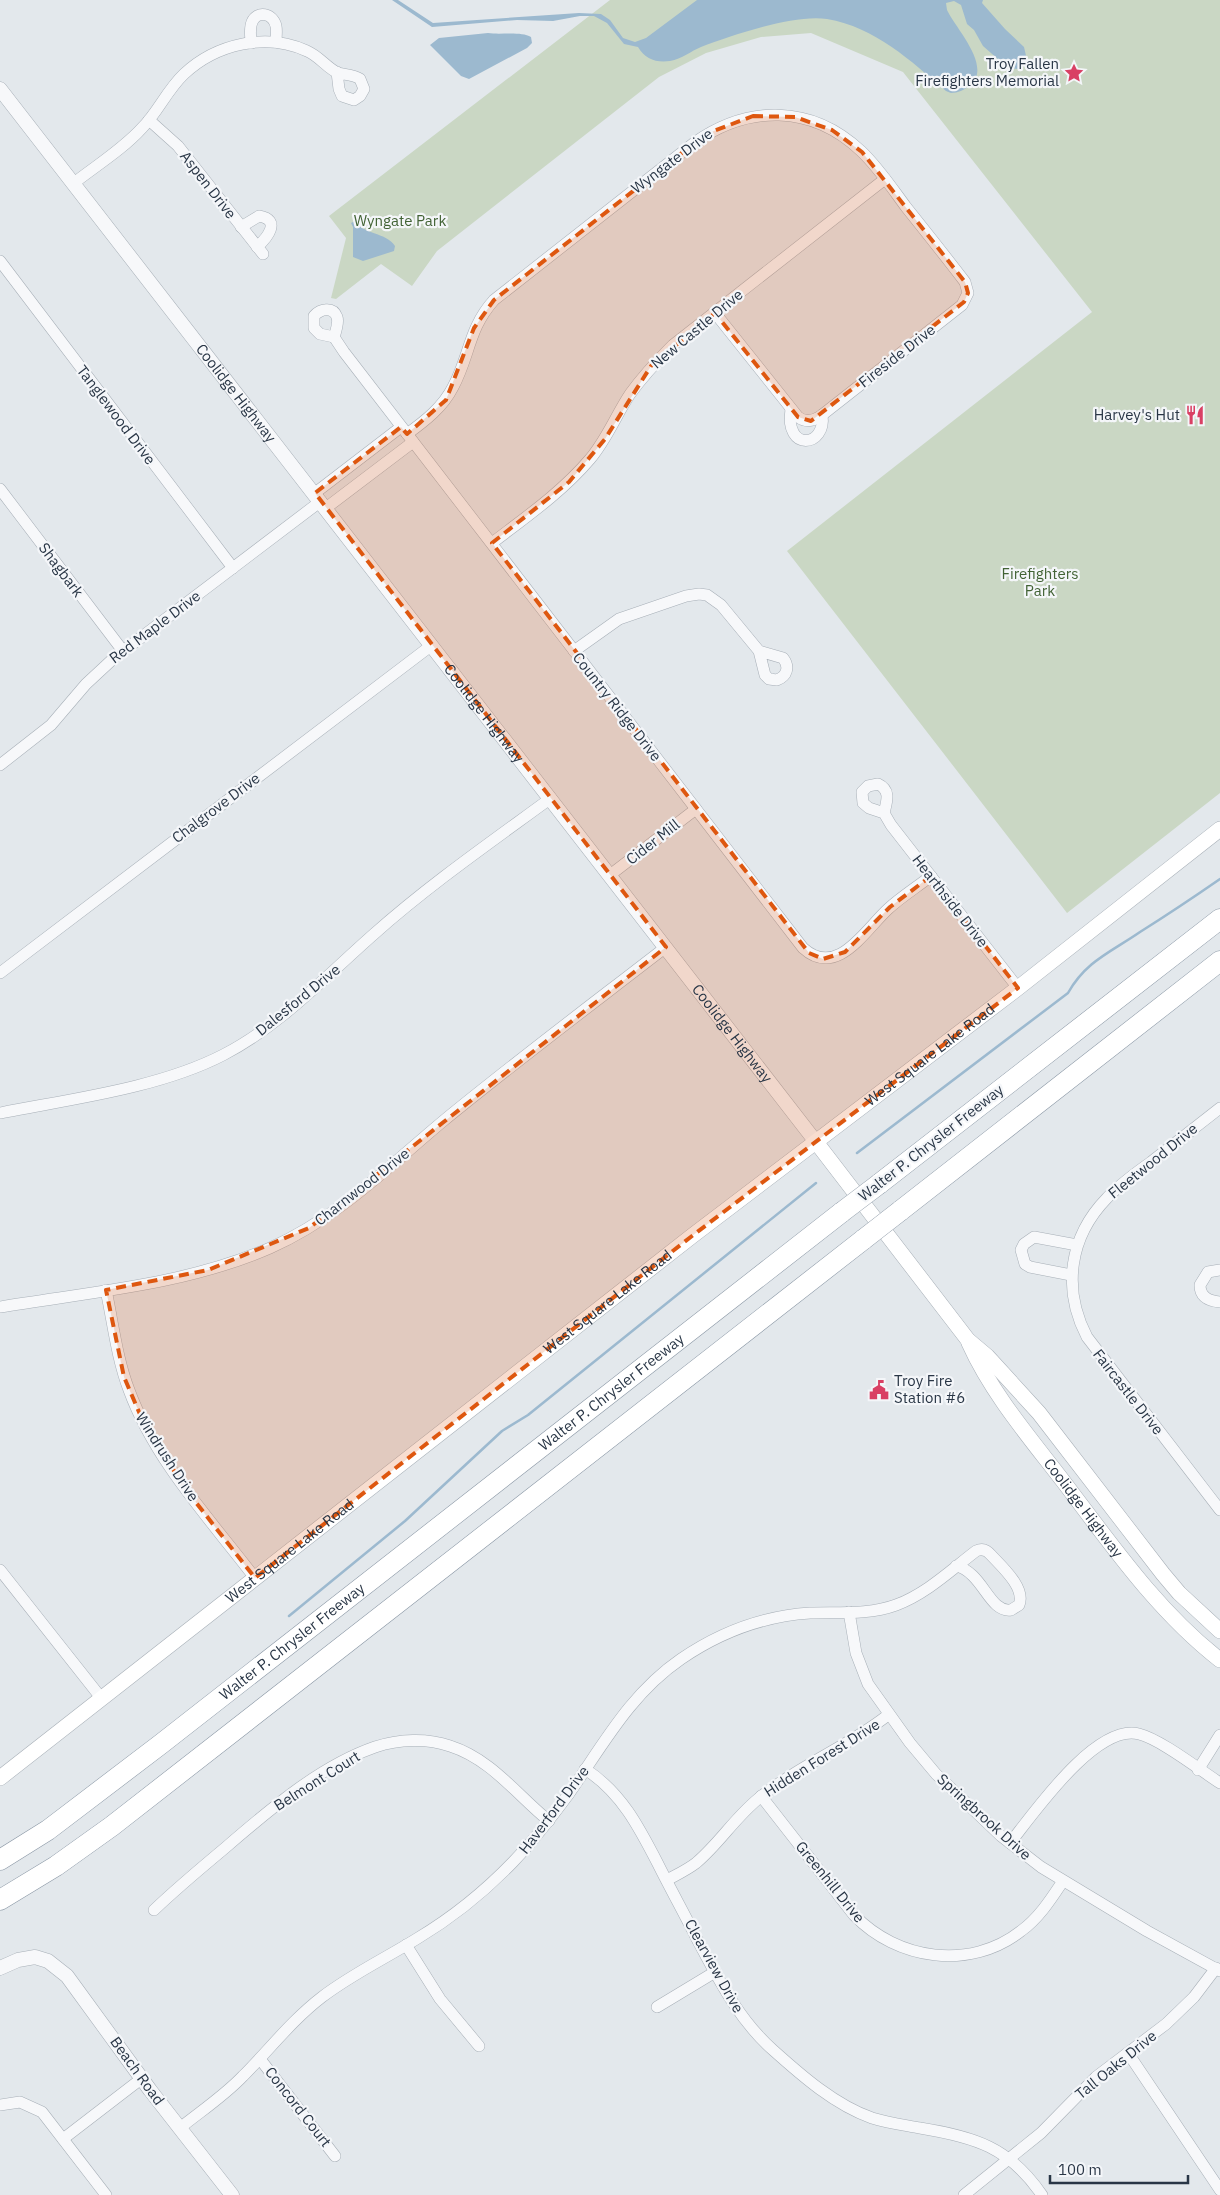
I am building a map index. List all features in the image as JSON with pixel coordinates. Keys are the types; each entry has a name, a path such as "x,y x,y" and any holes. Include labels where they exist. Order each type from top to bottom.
{"highway":[{"name":"Walter P. Chrysler Freeway","path":"0,1860 48,1830 161,1744 1220,919"},
{"path":"0,1900 56,1866 112,1826 1220,961"}],"main road":[{"name":"West Square Lake Road","path":"0,1778 1220,829"},
{"name":"Coolidge Highway","path":"816,1142 968,1340 987,1356 1039,1413 1163,1574 1220,1631"},
{"name":"Coolidge Highway","path":"968,1340 978,1364 1022,1428 1133,1573 1160,1605 1193,1638 1220,1660"}],"street":[{"path":"251,43 252,22 254,18 263,14 270,16 274,21 276,42"},
{"path":"74,183 128,142 149,120 175,84 194,66 219,51 251,43 276,42 307,50 337,72"},
{"name":"Coolidge Highway","path":"0,89 816,1142"},
{"name":"Wyngate Drive","path":"321,501 435,412 450,393 458,377 474,328 494,300 694,143 728,123 759,116 778,115 808,120 832,130 849,141 862,152 885,179 965,282 968,293"},
{"name":"Aspen Drive","path":"149,120 178,146 241,227 260,250 270,234 271,226 268,221 259,216 241,227"},
{"name":"New Castle Drive","path":"492,543 568,482 605,439 630,395 651,366 715,312 885,179"},
{"name":"Tanglewood Drive","path":"0,261 233,568"},
{"name":"Fireside Drive","path":"822,415 962,305 968,293"},
{"path":"715,312 792,409 799,418 811,421 822,415 823,425 819,433 812,439 804,440 796,436 791,430 792,409"},
{"name":"Country Ridge Drive","path":"334,337 803,948 816,957 831,958 845,952 890,907 931,876"},
{"name":"Wyngate Drive","path":"321,501 407,434"},
{"name":"Shagbark","path":"0,489 123,651"},
{"name":"Red Maple Drive","path":"1,763 51,725 86,684 123,651 321,501"},
{"path":"574,651 619,619 686,596 699,594 707,595 721,605 759,651"},
{"name":"Chalgrove Drive","path":"0,973 432,645"},
{"name":"Dalesford Drive","path":"0,1113 141,1084 188,1070 231,1051 295,1006 396,916 551,798"},
{"name":"Cider Mill","path":"610,875 696,809"},
{"name":"Hearthside Drive","path":"884,813 1018,988"},
{"name":"Charnwood Drive","path":"0,1307 164,1280 208,1270 256,1254 309,1228 349,1201 442,1122 666,947"},
{"name":"Fleetwood Drive","path":"1073,1259 1076,1245 1092,1215 1108,1197 1220,1108"},
{"path":"1071,1275 1034,1269 1025,1264 1021,1250 1024,1244 1034,1237 1076,1245"},
{"name":"Faircastle Drive","path":"1073,1259 1071,1275 1074,1302 1077,1316 1086,1337 1220,1510"},
{"path":"1220,1270 1208,1272 1200,1284 1201,1294 1205,1298 1220,1302"},
{"name":"Windrush Drive","path":"106,1290 124,1377 145,1426 187,1491 255,1578"},
{"name":"Haverford Drive","path":"180,2128 223,2094 260,2059 286,2029 322,1997 349,1978 435,1928 479,1894 512,1863 549,1821 618,1720 643,1691 662,1673 694,1651 725,1634 770,1619 805,1614 879,1609 900,1603 921,1592 976,1551 986,1550 1018,1589 1021,1596 1019,1605 1011,1610 1003,1610 996,1605 972,1573 965,1568 956,1566"},
{"path":"0,1570 102,1699"},
{"name":"Springbrook Drive","path":"849,1612 852,1639 861,1670 888,1715 936,1774 1010,1843 1063,1881 1147,1931 1218,1969"},
{"name":"Hidden Forest Drive","path":"667,1880 696,1863 739,1816 761,1796 784,1780 858,1737 888,1715"},
{"path":"1010,1843 1071,1770 1087,1754 1114,1736 1133,1733 1145,1736 1198,1770 1218,1777"},
{"path":"1198,1770 1220,1735"},
{"name":"Belmont Court","path":"154,1910 293,1793 349,1759 386,1744 402,1741 428,1741 449,1745 472,1755 493,1770 549,1821"},
{"name":"Clearview Drive","path":"585,1769 605,1784 623,1803 636,1823 732,2003 762,2039 834,2099 878,2120 956,2134 976,2140 1010,2160 1028,2177 1042,2195"},
{"name":"Greenhill Drive","path":"761,1796 860,1922 888,1941 918,1952 943,1956 964,1955 982,1951 1005,1941 1032,1922 1063,1881"},
{"path":"406,1945 444,2003 479,2046"},
{"name":"Beach Road","path":"0,1968 18,1960 35,1957 48,1961 67,1976 141,2079 232,2195"},
{"name":"Tall Oaks Drive","path":"964,2195 1010,2160 1046,2128 1090,2082 1179,2012 1218,1969"},
{"path":"657,2007 715,1972"},
{"path":"1128,2053 1220,2190"},
{"name":"Concord Court","path":"260,2059 335,2156"},
{"path":"63,2139 141,2079"},
{"path":"0,2105 20,2102 36,2107 42,2112 106,2195"}],"highlighted area":[{"path":"753,116 795,117 832,130 862,152 965,282 968,293 964,302 811,421 798,417 715,313 651,366 605,439 569,482 492,543 809,953 823,959 845,952 890,907 931,876 1018,988 692,1236 255,1578 187,1491 145,1426 124,1377 106,1290 208,1270 309,1228 666,947 315,493 401,427 407,434 446,400 474,328 494,300 706,134"}],"green space":[{"name":"Firefighters Park","path":"610,0 1220,0 1220,793 1067,913 787,551 1092,312 903,72 811,33 761,37 706,53 659,77 437,251 412,286 381,264 336,299 331,298 346,238 329,216"}],"water":[{"path":"392,0 398,0 433,23 579,13 601,14 610,20 623,38 635,42 646,38 697,0 983,0 982,3 1024,47 1027,60 1019,69 1008,68 983,46 974,30 967,24 961,5 954,1 946,3 947,10 971,48 977,69 976,78 969,86 961,91 951,93 946,91 906,57 877,37 861,29 827,19 813,18 781,22 701,47 674,60 660,61 644,55 638,47 624,44 607,23 594,16 580,16 553,21 517,20 432,27"},
{"path":"488,33 527,35 531,37 532,43 527,48 469,79 461,76 430,45 439,38"},
{"path":"355,221 364,229 391,241 395,246 394,251 363,261 353,257 353,227 351,223"}],"waterway":[{"path":"857,1153 1068,993 1083,973 1100,958 1220,879"},
{"path":"289,1616 405,1521 502,1431 528,1415 816,1183"}],"place":[{"name":"Troy Fallen Firefighters Memorial","path":"1074,73"},
{"name":"Harvey's Hut","path":"1195,415"},
{"name":"Troy Fire Station #6","path":"879,1390"}],"park label":[{"name":"Wyngate Park","path":"400,221"}]}
